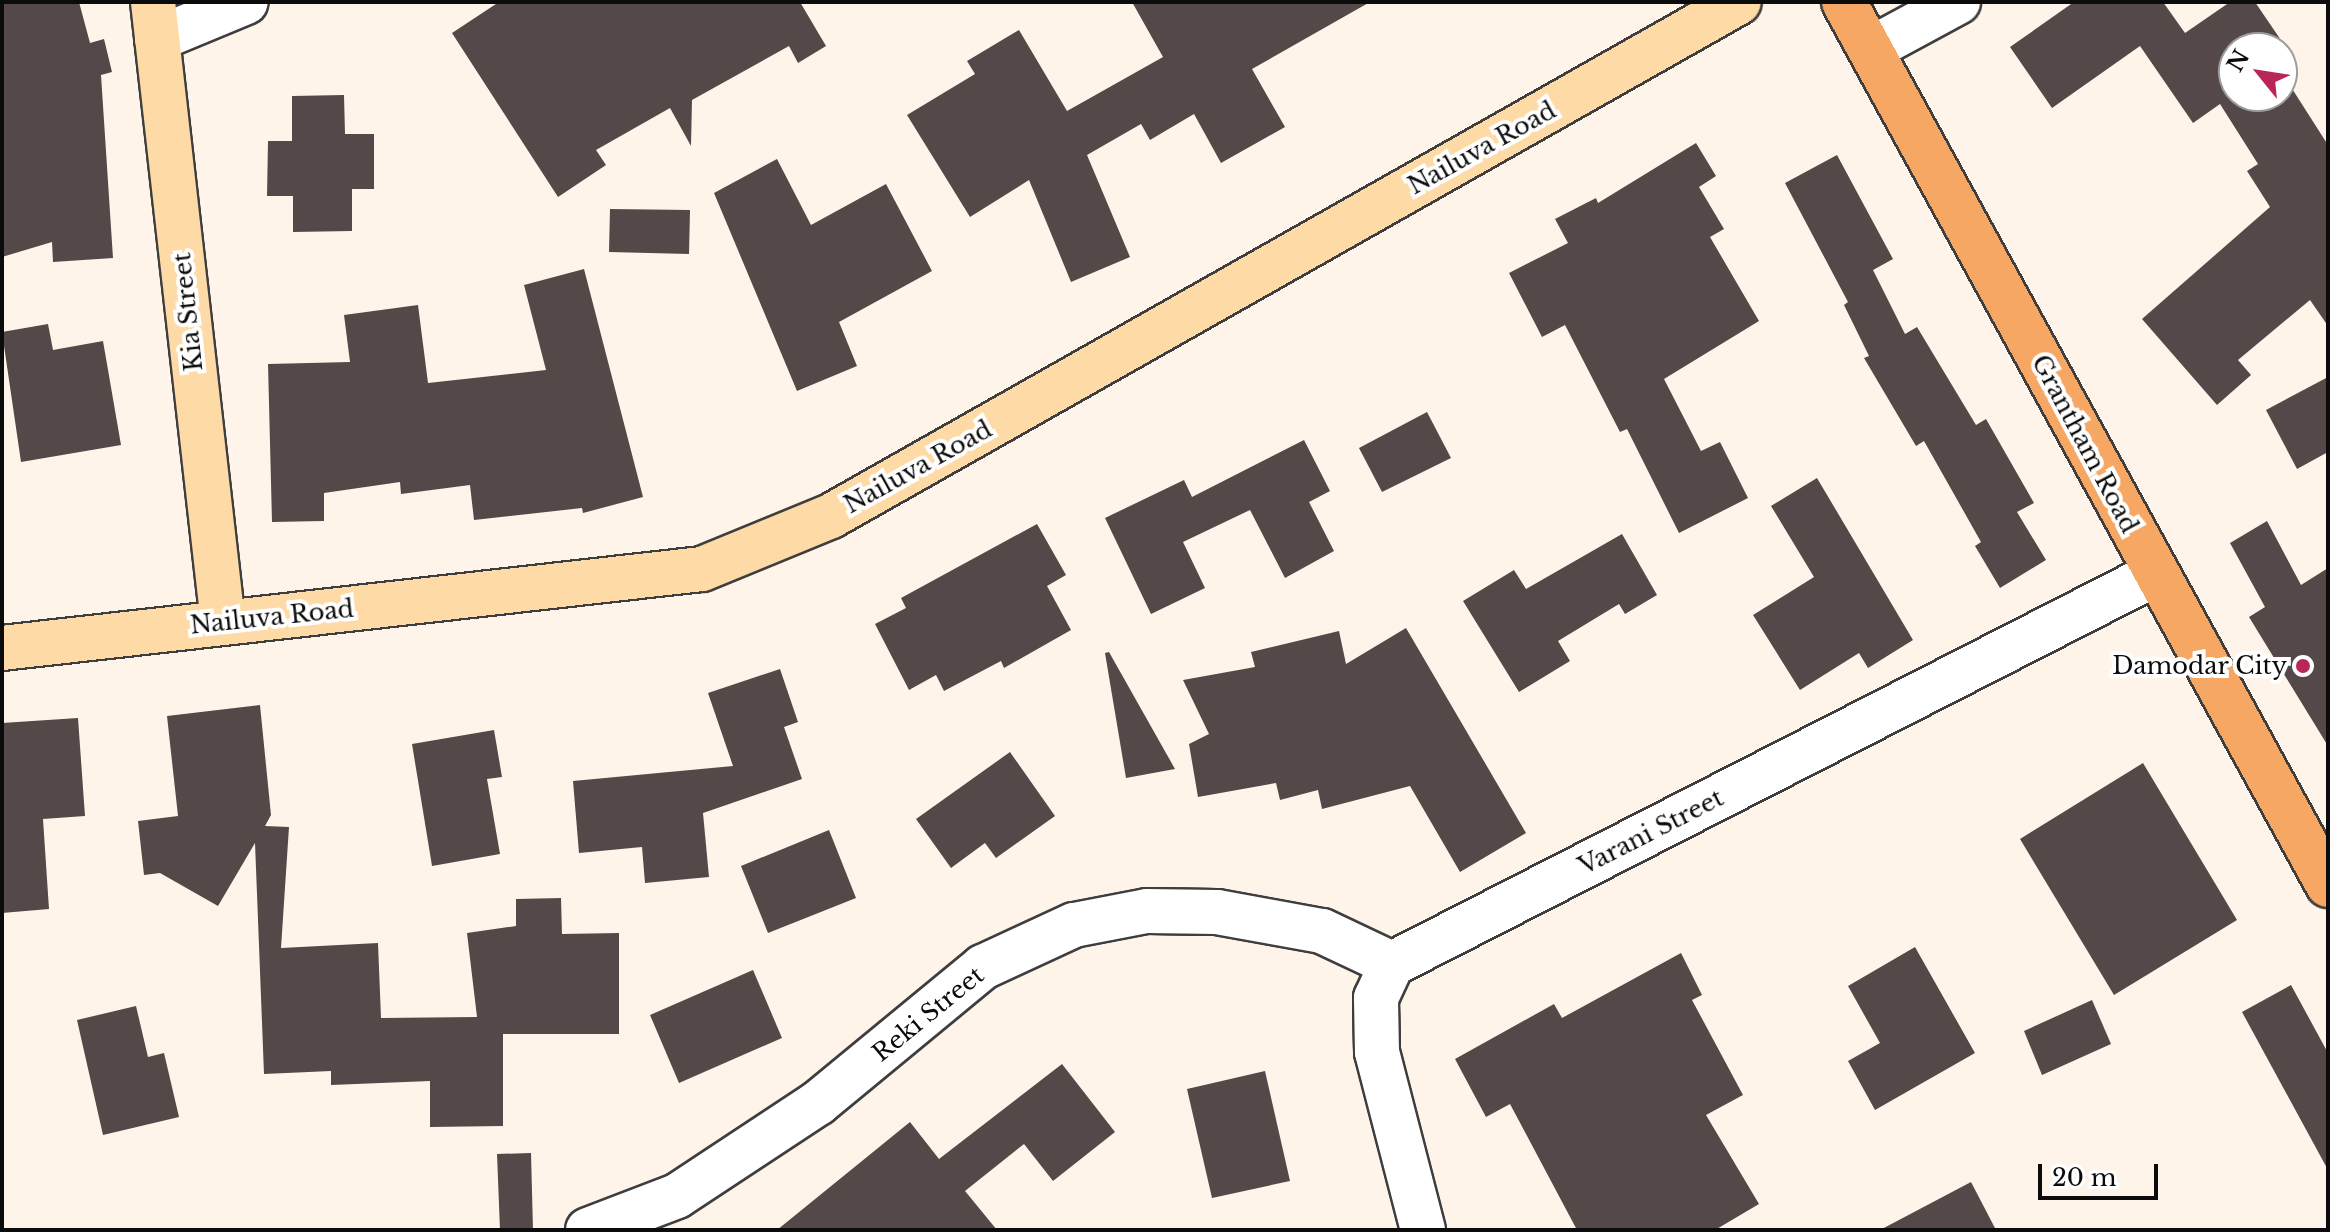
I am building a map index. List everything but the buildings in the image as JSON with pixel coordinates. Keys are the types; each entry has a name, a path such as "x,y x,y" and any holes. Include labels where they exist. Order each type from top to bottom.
{"main road":[{"name":"Nailuva Road","path":"2,648 702,569 831,516 1739,2"},
{"name":"Grantham Road","path":"1844,2 2328,885"},
{"name":"Kia Street","path":"155,20 223,623"}],"street":[{"path":"155,20 246,2"},
{"path":"1871,49 1958,2"},
{"name":"Varani Street","path":"1392,964 2155,574"},
{"name":"Reki Street","path":"588,1230 677,1196 818,1103 983,967 1074,925 1147,911 1217,912 1322,931 1392,964"},
{"path":"1392,964 1376,998 1377,1052 1423,1230"}],"place":[{"name":"Damodar City","path":"2303,666"}]}
